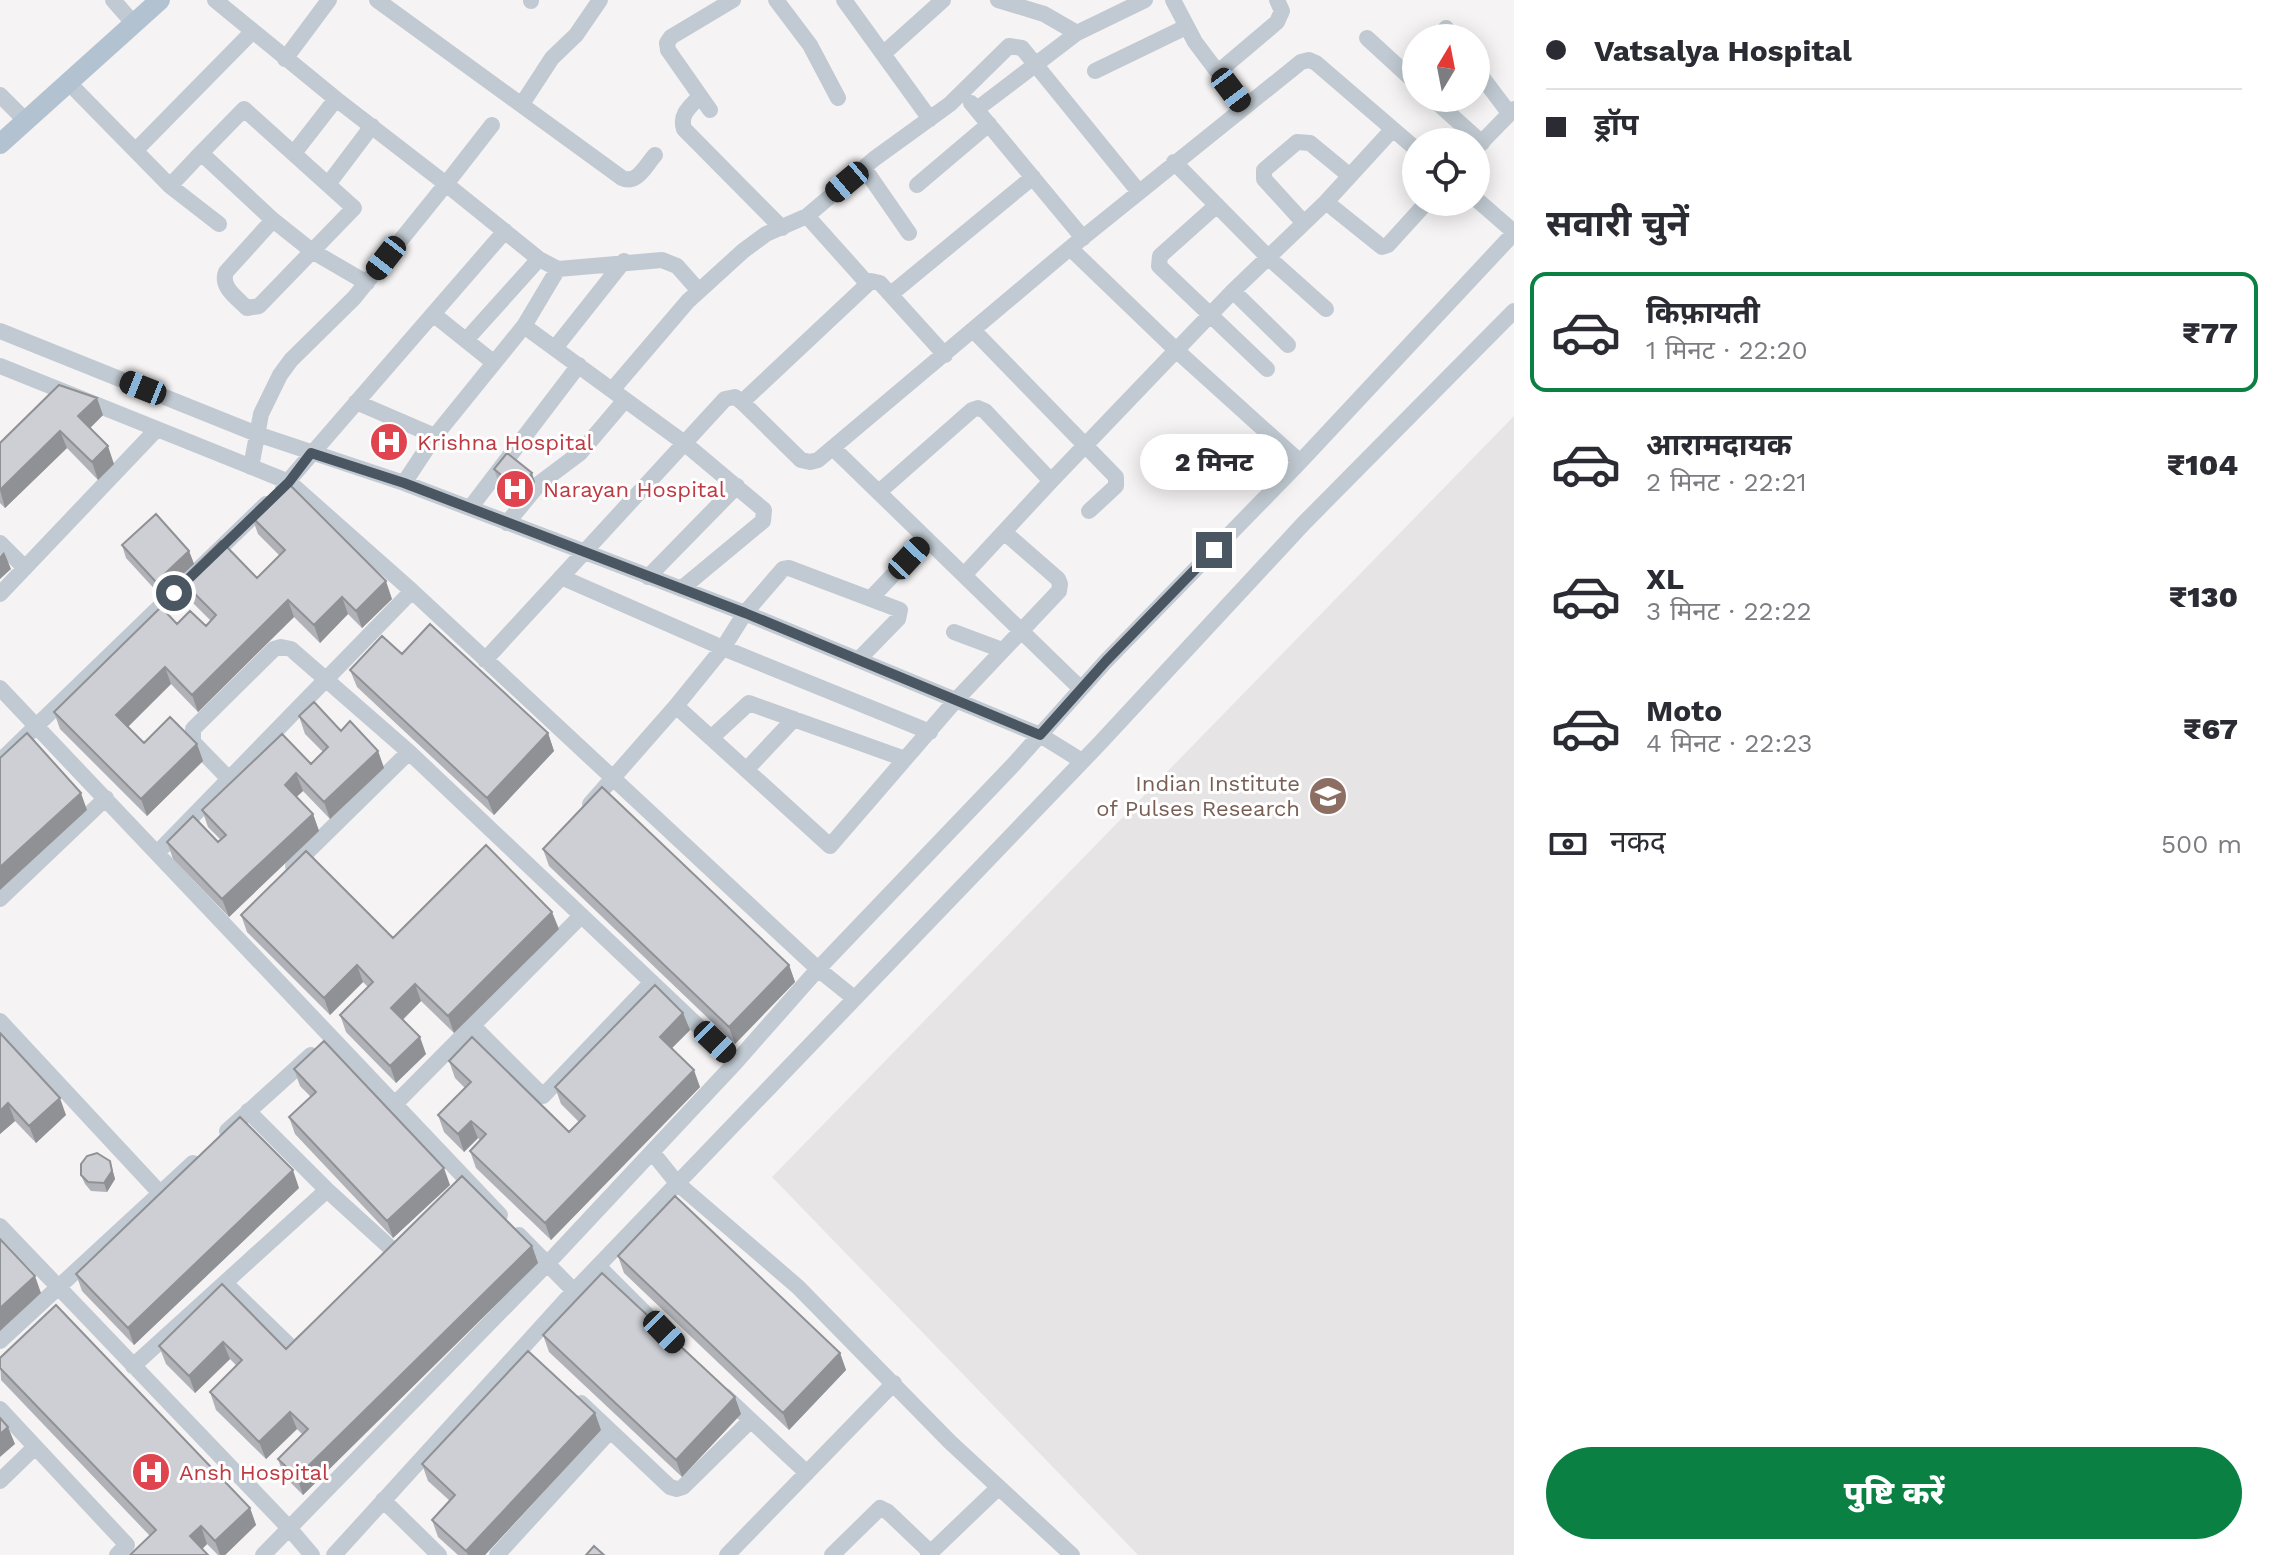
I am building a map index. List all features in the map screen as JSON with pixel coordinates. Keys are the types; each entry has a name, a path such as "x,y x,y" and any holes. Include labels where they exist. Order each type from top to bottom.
{"main road":[{"path":"0,144 160,0"}],"street":[{"path":"113,0 134,24"},
{"path":"215,0 539,259 558,269 624,261 670,262 699,291"},
{"path":"285,59 329,0"},
{"path":"377,0 628,181 635,179 655,155"},
{"path":"522,104 552,58 576,35 600,0"},
{"path":"710,110 668,50 667,43 671,37 733,0"},
{"path":"776,0 810,45 838,98"},
{"path":"844,0 930,119"},
{"path":"884,53 943,0"},
{"path":"998,0 1044,14 1077,33"},
{"path":"977,109 1077,33 1145,0"},
{"path":"1173,0 1186,27 1244,107"},
{"path":"1218,72 1277,22 1282,11 1279,1"},
{"path":"1095,71 1186,27"},
{"path":"136,150 252,32"},
{"path":"1367,38 1402,70"},
{"path":"507,523 540,483 580,453 674,316 699,291 753,243 807,216 930,119 962,93 1009,46 1022,48 1139,192"},
{"path":"485,660 725,399 735,397 742,402 801,460 818,460 1174,162 1301,62 1309,60 1316,63 1402,138"},
{"path":"68,82 170,186 219,224"},
{"path":"1490,85 1512,111 1490,134"},
{"path":"962,93 1033,177 1076,243 1176,350 1300,462"},
{"path":"0,95 25,120"},
{"path":"700,96 683,115 684,129 782,228"},
{"path":"294,153 336,99"},
{"path":"170,186 244,109 354,208 259,306 247,308 223,278 273,220"},
{"path":"1446,112 1461,128"},
{"path":"917,185 989,124"},
{"path":"251,467 261,414 291,360 367,283 492,125"},
{"path":"329,183 372,126"},
{"path":"964,575 1176,350 1326,202 1392,130"},
{"path":"1304,223 1264,179 1264,170 1297,142 1304,141 1350,176"},
{"path":"201,153 273,220 312,251 367,283"},
{"path":"1174,162 1269,258 1326,309"},
{"path":"864,168 909,233"},
{"path":"891,294 1033,177"},
{"path":"1326,202 1382,247 1388,245 1414,216"},
{"path":"1217,205 1160,256 1159,266 1267,369"},
{"path":"263,1555 547,1264 736,1062 818,969 903,883 1081,689 1300,462 1514,232 1490,211"},
{"path":"807,216 867,283"},
{"path":"0,761 289,482 505,231"},
{"path":"466,340 539,259"},
{"path":"555,348 624,261"},
{"path":"404,483 435,436 524,326 558,269"},
{"path":"742,402 867,283 880,283 945,355"},
{"path":"1233,291 1288,345"},
{"path":"334,1555 383,1500 528,1352 574,1291 1082,761 1304,523 1514,311"},
{"path":"433,314 493,362"},
{"path":"524,326 683,442 764,510 763,521 681,589"},
{"path":"973,330 1118,481 1089,511"},
{"path":"0,331 257,434 404,483 745,613 1040,735 1082,761"},
{"path":"470,508 579,365"},
{"path":"0,366 289,482 412,591 818,969 854,998"},
{"path":"356,402 435,436"},
{"path":"879,492 978,408 985,411 1051,481"},
{"path":"0,594 157,429"},
{"path":"834,449 1081,689"},
{"path":"648,577 737,486"},
{"path":"676,706 830,846 956,700 1059,591 1058,579 1004,532"},
{"path":"872,597 927,539"},
{"path":"0,543 25,568"},
{"path":"583,812 676,706 723,648 745,613 783,569 789,568 896,607 901,614 858,660"},
{"path":"561,577 723,648 930,732"},
{"path":"157,853 412,591"},
{"path":"954,632 1002,650"},
{"path":"229,779 193,742 193,729 274,649 291,649 409,752 498,847 539,864 581,916 736,1062"},
{"path":"0,688 157,853 234,923 332,1037 395,1104 460,1183 574,1291"},
{"path":"711,738 749,703 905,759"},
{"path":"746,770 794,719"},
{"path":"285,874 312,857 409,752"},
{"path":"0,899 106,798"},
{"path":"395,1104 581,916"},
{"path":"472,1025 543,1096 652,982"},
{"path":"0,1021 160,1193"},
{"path":"0,1341 332,1037"},
{"path":"248,1111 394,1252"},
{"path":"652,1152 677,1183 798,1287 999,1487 1072,1555"},
{"path":"133,1366 327,1190"},
{"path":"0,1226 312,1555"},
{"path":"598,1266 674,1343"},
{"path":"225,1283 294,1350 317,1328"},
{"path":"727,1555 894,1383"},
{"path":"718,1388 807,1473"},
{"path":"566,1389 670,1487 677,1489 683,1487 750,1421"},
{"path":"0,1409 127,1545 117,1555"},
{"path":"497,1555 610,1431"},
{"path":"0,1481 35,1447"},
{"path":"832,1555 880,1508 888,1512 929,1554 999,1487"},
{"path":"383,1500 439,1555"}],"shaded area":[{"name":"Indian Institute of Pulses Research","path":"1514,416 1514,1555 1138,1555 772,1177"}],"building":[{"path":"59,385 97,398 78,416 108,446 92,462 60,431 0,490 0,443"},
{"path":"386,427 397,431 391,448 380,443"},
{"path":"507,453 532,473 518,489 494,469"},
{"path":"287,482 386,581 356,611 342,597 314,625 288,600 192,695 165,667 116,715 144,743 170,717 197,744 141,799 54,712 161,607 177,624 190,611 206,626 216,615 181,580 221,541 257,578 285,550 252,517"},
{"path":"156,514 189,551 156,582 122,545"},
{"path":"430,624 548,733 487,798 350,670 382,636 402,654"},
{"path":"314,702 341,731 350,721 378,751 324,802 296,773 285,785 313,814 222,899 167,842 193,816 218,842 226,835 202,810 282,734 311,764 328,747 299,716"},
{"path":"27,733 81,793 0,867 0,758"},
{"path":"602,787 789,965 729,1027 543,849"},
{"path":"486,845 552,912 448,1016 415,984 391,1008 420,1037 390,1066 340,1015 373,982 357,965 324,998 241,915 306,851 393,938"},
{"path":"655,985 683,1013 660,1037 694,1070 545,1223 470,1151 486,1134 471,1121 458,1134 438,1115 471,1082 449,1061 472,1037 569,1132 585,1116 555,1087"},
{"path":"0,1033 60,1098 29,1126 8,1103 0,1111"},
{"path":"324,1041 444,1168 387,1221 289,1117 316,1092 294,1069"},
{"path":"240,1117 293,1170 128,1328 76,1274"},
{"path":"97,1153 110,1161 112,1171 104,1183 88,1182 81,1175 81,1164 87,1156"},
{"path":"462,1176 532,1246 297,1477 278,1459 308,1429 290,1412 259,1442 210,1392 242,1360 223,1342 189,1376 159,1346 222,1284 286,1349"},
{"path":"675,1196 840,1353 783,1413 618,1256"},
{"path":"0,1239 35,1276 0,1308"},
{"path":"602,1273 735,1397 676,1460 543,1335"},
{"path":"56,1305 250,1508 215,1541 201,1526 190,1536 208,1555 130,1555 156,1530 0,1368 0,1358"},
{"path":"528,1351 595,1413 466,1551 432,1520 455,1495 422,1464"},
{"path":"0,1418 8,1427 0,1434"},
{"path":"594,1546 604,1555 586,1555"}],"place":[{"name":"Krishna Hospital","path":"389,442"},
{"name":"Narayan Hospital","path":"515,489"},
{"name":"Indian Institute of Pulses Research","path":"1328,796"},
{"name":"Ansh Hospital","path":"151,1472"}],"route":[{"path":"174,593 289,482 311,453 404,483 745,613 1040,735 1106,661 1214,550"}]}
